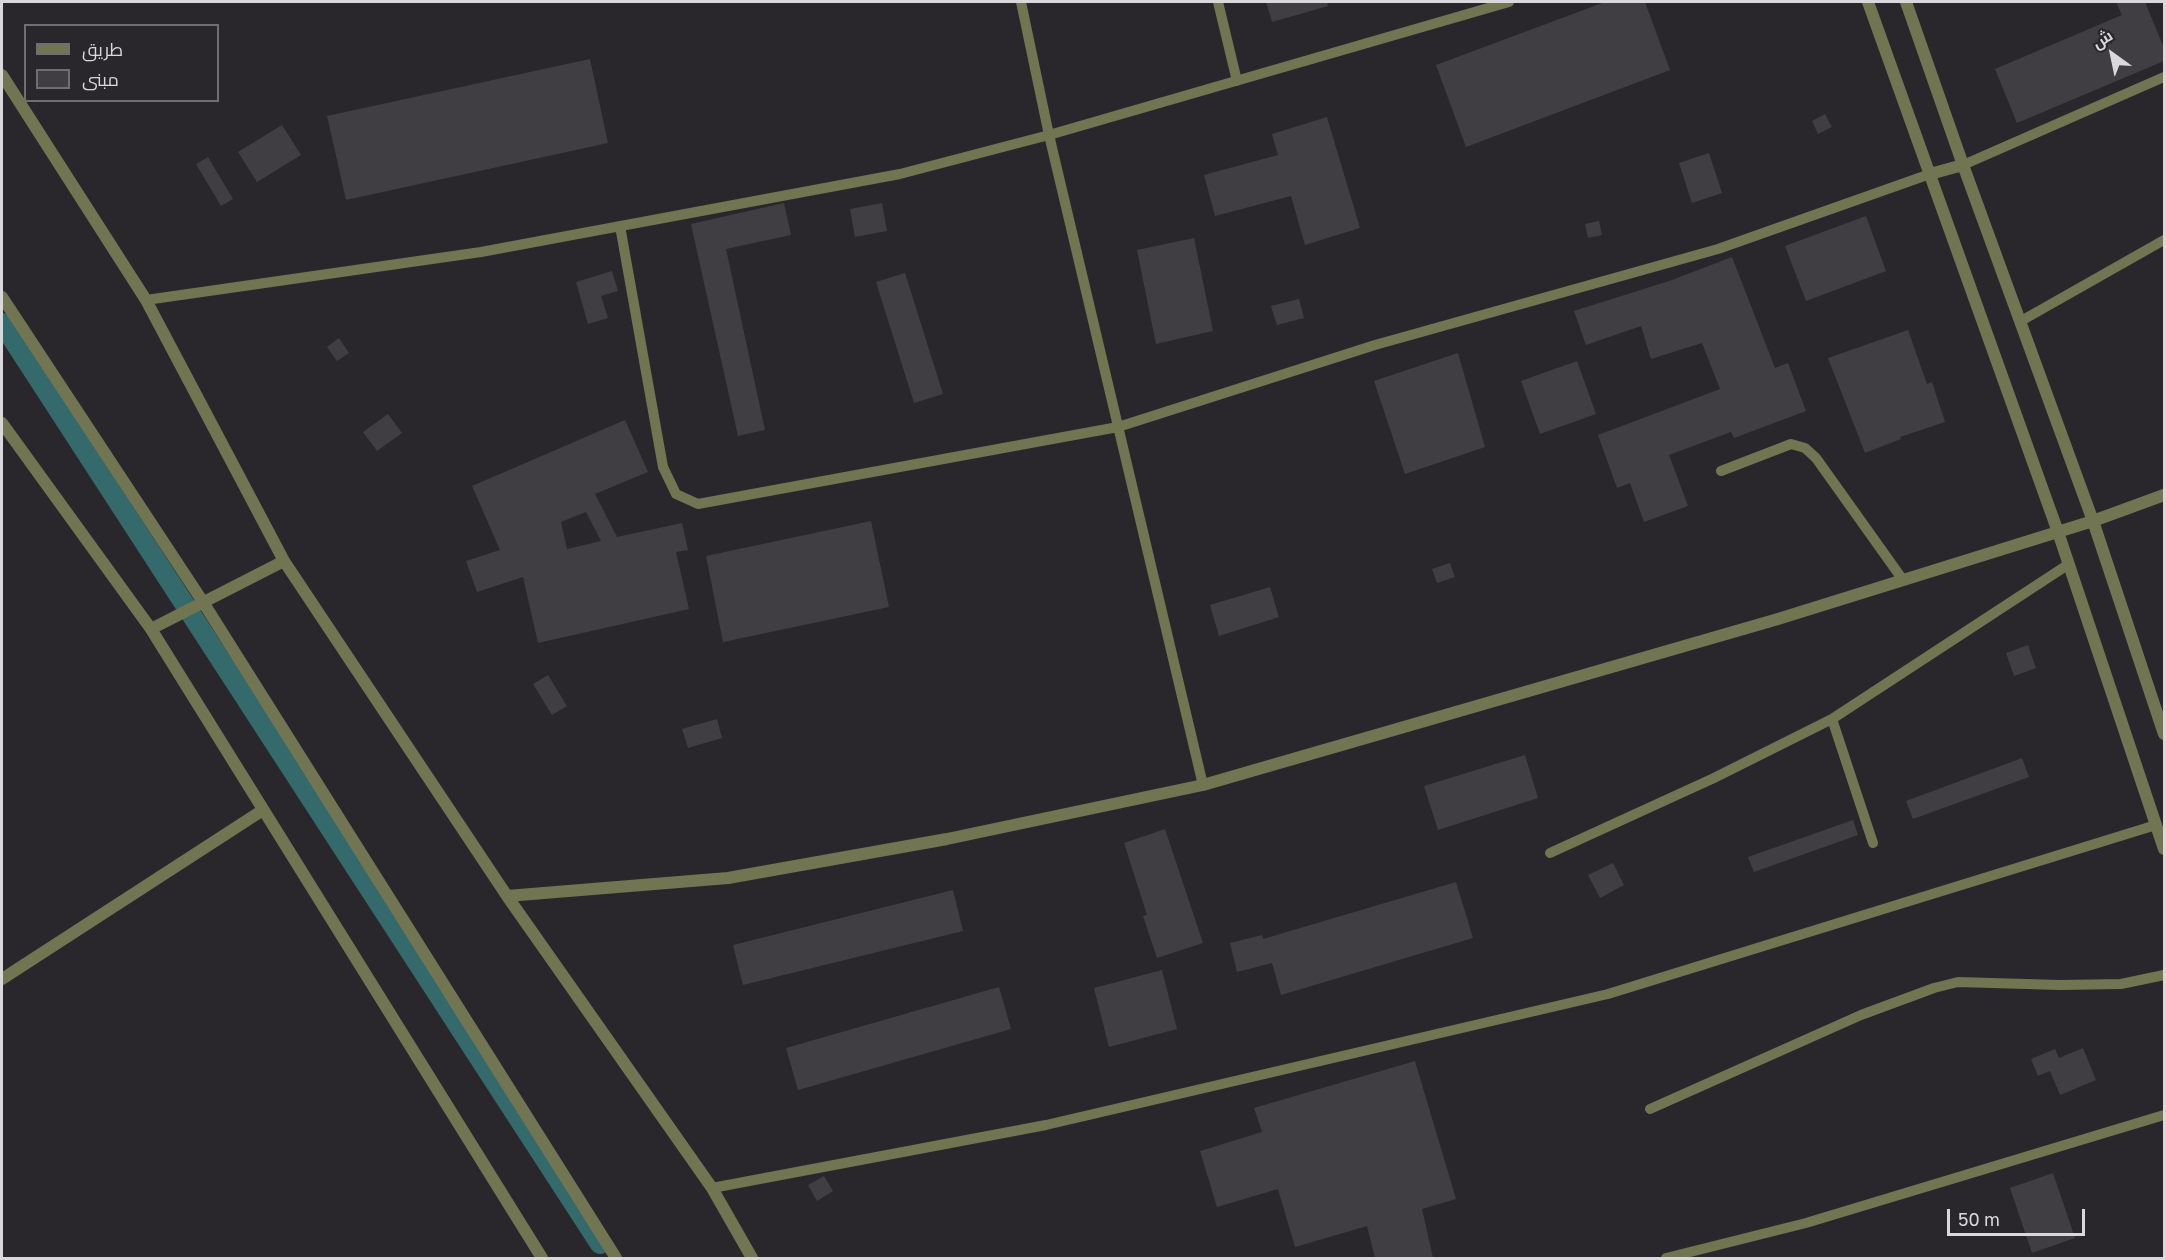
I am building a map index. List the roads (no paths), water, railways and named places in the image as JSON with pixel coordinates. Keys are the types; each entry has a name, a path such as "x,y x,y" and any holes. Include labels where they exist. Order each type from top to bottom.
{"street":[{"path":"1868,2 2160,823 2164,849"},
{"path":"1906,2 2093,521 2164,734"},
{"path":"2,75 146,300 284,561 507,896 712,1188 752,1258"},
{"path":"1930,174 1963,165"},
{"path":"2,297 203,602 616,1258"},
{"path":"2,423 151,630 542,1258"},
{"path":"507,896 728,878 947,839 1203,785 1767,622 2093,521 2164,495"},
{"path":"151,630 284,561"},
{"path":"2,979 262,810"}],"lane":[{"path":"1021,2 1050,135 1203,785"},
{"path":"1218,2 1237,81"},
{"path":"146,300 481,252 900,174 1050,135 1509,2"},
{"path":"1963,165 2164,77"},
{"path":"620,226 663,467 676,494 698,504 1118,427 1375,345 1718,249 1930,174"},
{"path":"2021,321 2164,240"},
{"path":"1721,471 1791,444 1805,448 1816,458 1903,580"},
{"path":"1550,853 1714,778 1832,719 2069,564"},
{"path":"1832,719 1873,843"},
{"path":"712,1188 1046,1125 1608,994 2160,823"},
{"path":"1650,1109 1861,1015 1934,988 1958,982 2121,984 2164,975"},
{"path":"1666,1258 1806,1223 2164,1115"}],"waterway":[{"path":"2,323 600,1244"}]}
